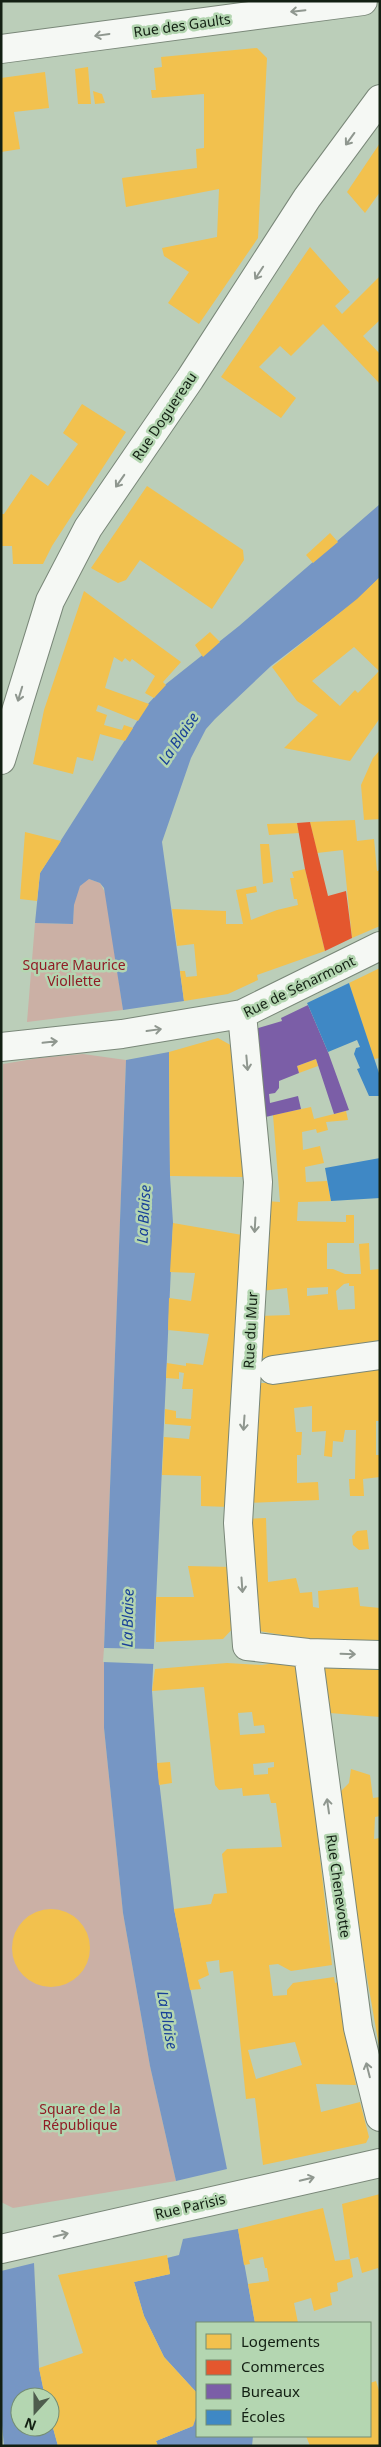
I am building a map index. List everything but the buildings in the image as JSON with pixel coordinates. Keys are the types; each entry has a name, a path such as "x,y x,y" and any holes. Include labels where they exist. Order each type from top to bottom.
{"street":[{"name":"Rue des Gaults","path":"1,49 363,1"},
{"name":"Rue Doguereau","path":"1,760 50,601 88,528 190,379 307,198 380,99"},
{"name":"Rue de Sénarmont","path":"1,1047 122,1034 187,1025 242,1014 380,946"},
{"name":"Rue du Mur","path":"242,1014 258,1182 238,1523 247,1646 308,1653"},
{"path":"273,1370 380,1355"},
{"path":"308,1653 380,1655"},
{"name":"Rue Chenevotte","path":"308,1653 358,2028 380,2117"},
{"name":"Rue Parisis","path":"5,2244 168,2211 380,2163"}],"green space":[{"name":"Square Maurice Viollette","path":"89,879 100,883 106,894 123,1010 27,1022 35,923 73,924 75,898 79,886"},
{"name":"Square de la République","path":"83,1054 126,1060 104,1648 104,1728 123,1913 150,2066 176,2181 13,2208 1,2202 3,1064"}],"water":[{"name":"La Blaise","path":"380,504 380,577 357,600 271,666 215,719 206,729 191,758 162,842 184,1001 123,1010 104,888 100,883 89,879 80,886 74,905 73,924 35,923 40,873 148,704 166,684 239,626"},
{"name":"La Blaise","path":"169,1052 170,1176 173,1223 152,1691 157,1763 174,1909 227,2169 176,2181 150,2066 123,1913 104,1728 104,1648 126,1060"},
{"path":"238,2229 255,2322 196,2322 196,2392 164,2357 144,2316 134,2282 170,2274 167,2258 179,2255 183,2239"},
{"path":"34,2263 39,2368 43,2387 10,2387 10,2437 56,2437 58,2446 4,2446 1,2414 1,2271"},
{"path":"196,2411 196,2437 253,2437 252,2446 158,2446 156,2441 193,2426"}],"pier":[{"path":"104,1648 155,1649 155,1664 103,1662"}]}
